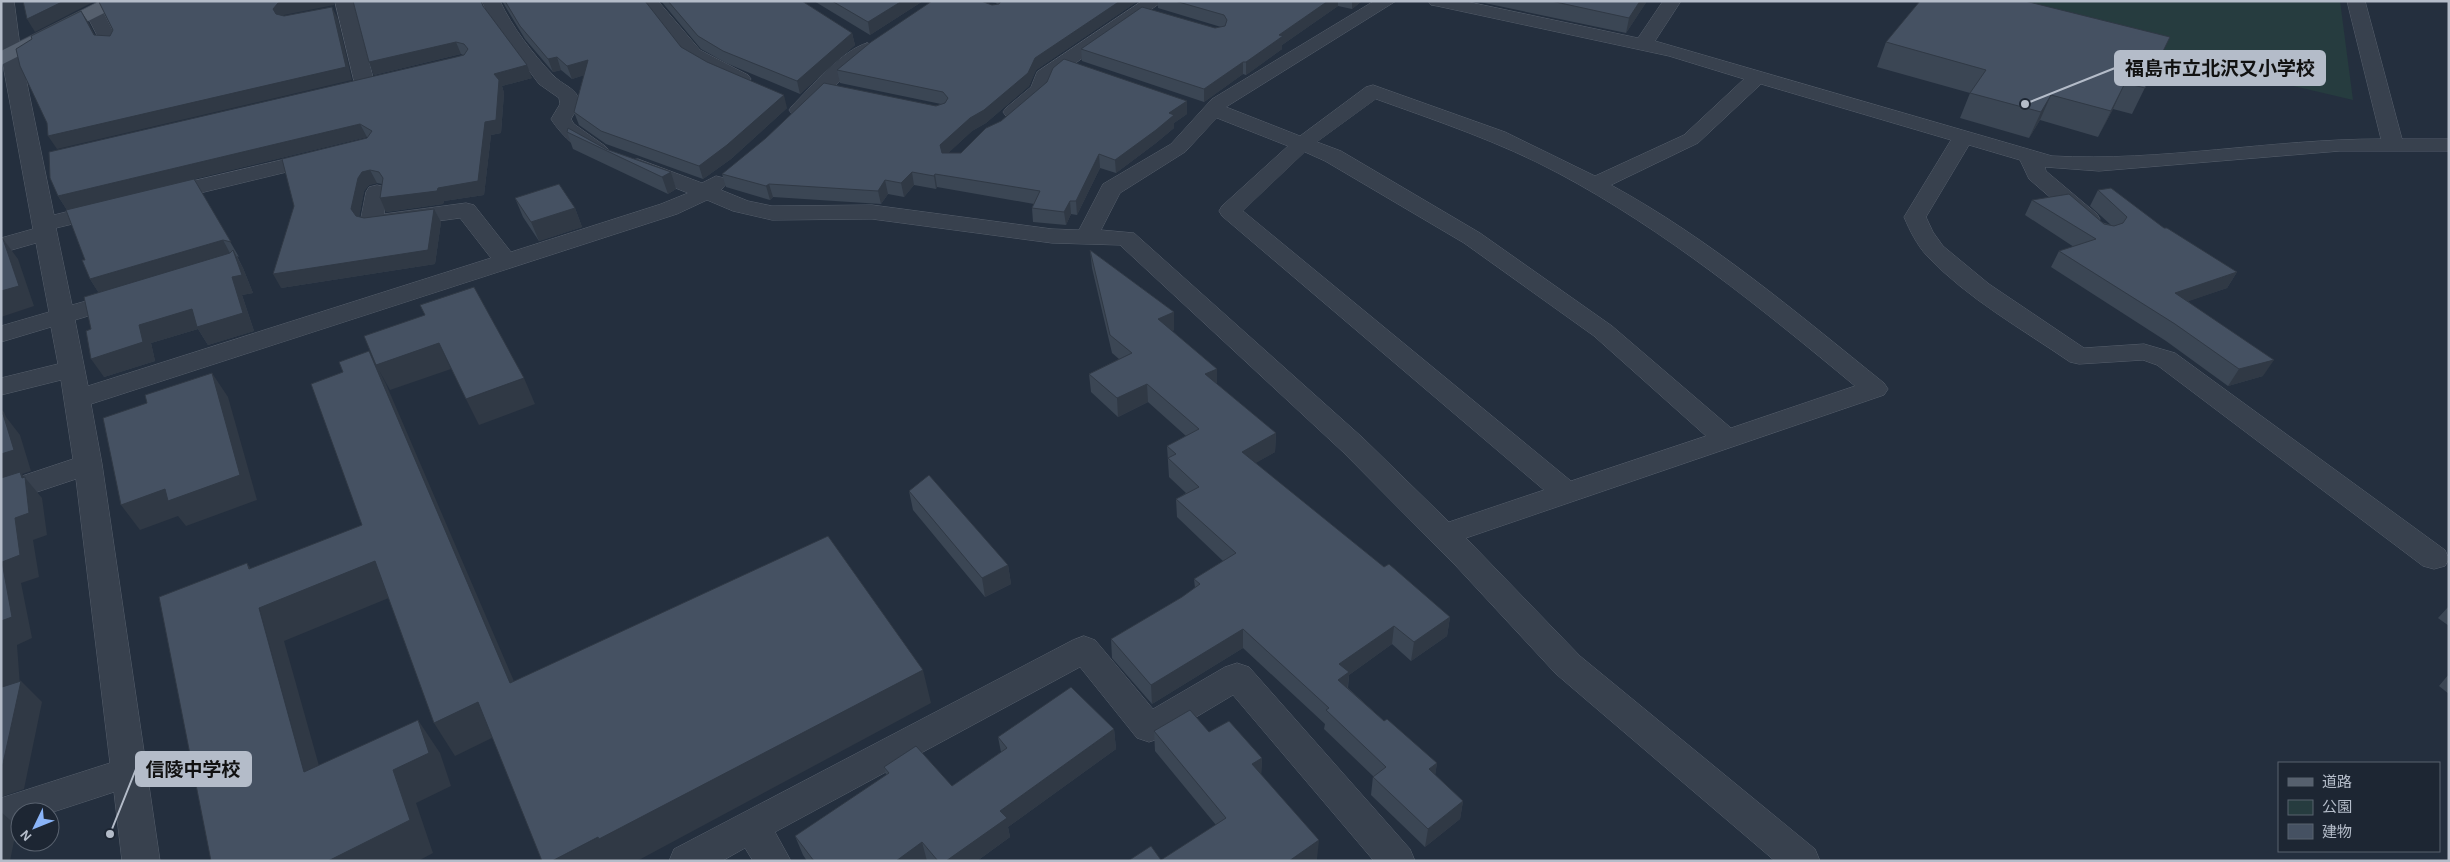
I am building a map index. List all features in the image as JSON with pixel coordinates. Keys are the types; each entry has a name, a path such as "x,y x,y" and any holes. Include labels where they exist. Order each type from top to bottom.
{"main road":[{"path":"6,57 114,1"}],"street":[{"path":"5,1 6,57 42,161 45,228 88,464 141,861"},
{"path":"491,1 498,16 546,80 569,96 570,104 561,119 567,128 598,150 740,206 772,213 872,212 1052,236 1126,238 1197,304 1282,378 1443,535 1568,665 1802,861"},
{"path":"648,1 693,54 718,68 760,87"},
{"path":"1086,238 1111,189 1178,148 1204,109 1387,1"},
{"path":"1437,1 1672,51 1963,138 2051,162 2099,165 2340,145 2449,145"},
{"path":"1644,45 1672,1"},
{"path":"2356,1 2393,145"},
{"path":"328,14 345,6 365,85"},
{"path":"1001,123 1040,89 1044,76 1072,66 1151,9"},
{"path":"94,12 110,44"},
{"path":"782,126 795,102 832,89 843,67 871,39"},
{"path":"1593,185 1691,139 1758,77"},
{"path":"1443,535 1875,389 1725,268 1645,215 1516,144 1373,91 1303,143 1230,211 1566,493"},
{"path":"1204,109 1303,143 1341,161 1472,238 1603,332 1727,439"},
{"path":"1963,138 1915,217 1922,233 1935,251 1980,289 2079,356 2144,352 2166,360 2434,558"},
{"path":"1,246 45,228 134,202 338,152"},
{"path":"2029,156 2037,174 2105,233"},
{"path":"77,399 505,260 669,209 694,199 733,171"},
{"path":"377,192 371,223 466,210 505,260"},
{"path":"1,334 147,290"},
{"path":"1,388 72,368"},
{"path":"1,494 88,464"},
{"path":"688,861 1084,649 1149,728 1237,676 1392,859"},
{"path":"1,814 130,772"},
{"path":"752,826 773,861"}],"green space":[{"path":"1935,1 2340,1 2353,100"}],"building":[{"path":"23,1 64,1 27,19"},
{"path":"286,1 278,3 273,9 276,14 284,16 332,7 346,67 48,136 47,123 20,66 16,49 32,39 31,36 81,11 94,35 110,36 113,30 99,2"},
{"path":"353,1 481,1 527,65 494,74 499,80 496,120 485,122 478,181 438,188 437,191 380,198 383,178 379,172 370,170 362,172 358,178 351,209 356,216 364,218 434,209 428,250 273,274 294,206 282,159 367,138 372,131 360,124 58,196 50,178 49,152 456,57 464,55 468,49 464,44 456,42 369,62"},
{"path":"505,1 645,1 681,47 707,62 784,95 727,145 699,166 601,131 574,112 588,60 567,66 557,57 548,59 520,26"},
{"path":"668,1 802,1 852,33 797,81 723,51 698,36"},
{"path":"832,1 902,1 868,22"},
{"path":"932,1 981,1 992,5 999,4 1001,1 1120,1 1035,58 1028,73 984,110 970,118 940,145 942,153 961,153 986,128 1001,121 1047,82 1053,68 1064,59 1187,101 1169,113 1174,115 1156,130 1115,160 1099,154 1076,201 1070,201 1064,212 1032,208 1040,191 935,174 934,176 912,172 901,183 885,180 878,191 769,184 766,186 722,174 766,138 824,83 936,106 945,103 948,98 943,92 837,70 871,42"},
{"path":"1175,1 1328,1 1279,35 1283,36 1204,89 1081,49 1142,7 1215,28 1225,26 1227,20 1224,15"},
{"path":"1551,1 1640,1 1629,18"},
{"path":"1920,1 2025,1 2170,37 2145,88 2125,83 2111,111 2051,95 2041,112 1970,93 1986,70 1886,42"},
{"path":"568,128 606,149 671,172 662,177 567,132"},
{"path":"194,179 231,242 223,240 90,279 82,260 85,260 66,210"},
{"path":"559,184 575,208 531,222 515,198"},
{"path":"2111,188 2164,228 2167,228 2237,272 2175,293 2274,360 2239,369 2175,324 2059,251 2096,239 2032,200 2069,194 2104,224 2114,226 2123,223 2127,217 2098,190"},
{"path":"1,239 3,239 19,286 1,291"},
{"path":"233,250 242,275 232,277 243,313 197,327 192,309 139,325 143,342 91,359 86,331 91,329 84,297 230,253"},
{"path":"1090,250 1174,312 1158,319 1217,369 1205,374 1276,433 1242,452 1384,567 1389,564 1450,617 1414,642 1394,626 1339,664 1349,672 1338,680 1384,721 1387,719 1437,763 1429,769 1463,801 1428,829 1373,777 1386,767 1326,710 1329,708 1243,629 1151,685 1111,639 1182,597 1200,584 1194,579 1236,553 1176,499 1199,487 1168,458 1176,454 1167,446 1199,429 1147,384 1117,398 1089,374 1132,353 1110,335"},
{"path":"474,287 524,378 466,399 439,343 376,365 364,336 425,315 420,305"},
{"path":"369,351 510,683 828,536 923,670 599,839 598,837 552,861 542,861 478,702 434,723 375,561 259,608 304,772 418,720 429,753 393,770 410,820 328,861 211,861 159,597 247,563 249,569 362,525 311,384 343,372 339,362"},
{"path":"212,373 240,475 168,501 165,489 121,505 103,418 147,403 145,395"},
{"path":"1,414 3,414 14,450 1,454"},
{"path":"20,472 22,478 25,477 29,513 15,518 20,555 2,562 12,617 1,621 1,478"},
{"path":"929,475 1008,565 982,578 909,491"},
{"path":"21,681 1,768 1,684 2,687"},
{"path":"1071,687 1114,729 1000,811 1007,818 946,861 938,861 922,842 896,861 814,861 795,836 889,773 884,767 916,746 952,786 1007,748 998,737"},
{"path":"1190,710 1209,732 1229,721 1262,758 1252,764 1319,840 1289,861 1128,861 1151,846 1161,860 1226,818 1154,731"}],"place":[{"name":"福島市立北沢又小学校","path":"2025,104"},
{"name":"信陵中学校","path":"110,834"}]}
